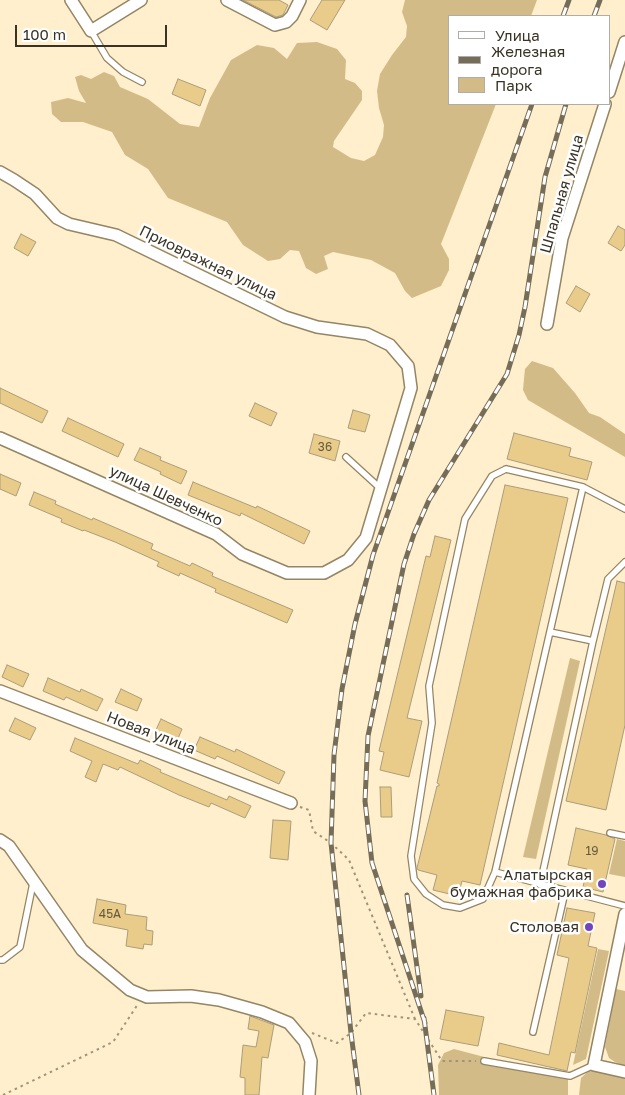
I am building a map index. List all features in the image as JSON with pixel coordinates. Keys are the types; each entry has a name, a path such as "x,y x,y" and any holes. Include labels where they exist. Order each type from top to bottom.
{"street":[{"path":"71,0 91,30 141,0"},
{"path":"227,0 275,25 286,22 292,16 300,0"},
{"path":"610,89 625,42"},
{"name":"Шпальная улица","path":"547,324 562,238 605,105"},
{"name":"Приовражная улица","path":"0,172 35,194 57,218 69,224 116,235 285,317 317,327 367,334 390,345 408,366"},
{"name":"улица Шевченко","path":"0,438 216,534 242,554 287,573 324,573 348,560 366,538 411,388 408,366"},
{"name":"Новая улица","path":"0,691 291,803"},
{"path":"0,840 9,846 82,950 130,990 147,997 191,996 218,1000 262,1012 289,1023 305,1042 311,1061 309,1095"},
{"path":"625,914 594,1065 625,1072"}],"lane":[{"path":"91,30 107,58 123,72 142,82"},
{"path":"346,457 381,489"},
{"path":"583,487 495,872 483,899 460,908 442,905 426,894 414,879 411,856 432,723 429,686 465,519 492,476 506,469 583,487 625,509"},
{"path":"540,885 608,579 625,562"},
{"path":"550,632 593,641"},
{"path":"610,833 625,836"},
{"path":"495,872 565,892 625,906"},
{"path":"0,960 3,960 20,947 33,880"},
{"path":"533,1032 565,892"},
{"path":"484,1061 570,1076 594,1065"}],"path":[{"path":"291,803 309,810 313,831 331,842 350,860 415,1019 442,1061 484,1061"},
{"path":"3,1095 113,1042 135,1007 147,997"},
{"path":"305,1030 336,1043 350,1033 366,1013 415,1019"}],"green space":[{"path":"405,0 537,0 531,15 448,15 448,105 496,105 441,244 449,259 449,270 441,286 412,298 405,291 395,273 371,260 333,252 324,256 328,269 316,274 306,268 299,251 290,250 280,259 268,261 243,245 227,222 168,198 148,169 125,155 112,132 83,122 61,122 52,114 51,102 68,98 86,103 79,91 75,77 81,75 91,79 104,72 114,76 120,87 148,99 180,124 199,127 210,98 231,60 257,45 274,48 287,59 297,43 317,42 337,49 346,60 345,79 355,83 362,91 362,100 334,141 333,147 351,158 364,161 375,155 383,137 384,125 377,91 380,74 406,37 407,26 402,12"},
{"path":"532,361 553,368 575,393 589,413 600,417 625,434 625,457 528,400 523,390 525,369"},
{"path":"570,658 580,661 536,859 523,857"},
{"path":"617,839 625,841 625,877 609,874"},
{"path":"598,949 609,951 586,1059 573,1065"},
{"path":"616,989 625,991 625,1066 609,1058 605,1047"},
{"path":"454,1049 568,1079 568,1095 439,1095 438,1065 444,1053"},
{"path":"592,1068 625,1075 625,1095 579,1095 581,1078"}],"building":[{"path":"243,0 279,0 288,5 283,15 276,17"},
{"path":"322,0 345,0 327,30 310,20"},
{"path":"178,79 206,90 200,106 172,94"},
{"path":"618,226 625,230 625,245 621,251 608,243"},
{"path":"21,234 36,242 28,256 14,248"},
{"path":"576,286 590,294 580,312 566,303"},
{"path":"0,388 48,411 42,423 0,403"},
{"path":"255,403 277,413 271,426 249,416"},
{"path":"353,410 370,415 365,432 348,428"},
{"path":"68,418 124,444 118,457 62,431"},
{"path":"514,433 571,448 569,456 592,462 587,480 507,459"},
{"path":"314,434 340,441 335,461 309,453"},
{"path":"140,448 161,457 160,460 187,471 181,484 160,474 161,472 134,460"},
{"path":"0,474 21,483 16,496 0,489"},
{"path":"193,482 256,508 257,506 310,531 304,544 241,513 240,516 188,495"},
{"path":"505,485 568,498 480,885 462,881 458,896 433,890 437,875 418,870 417,868 437,786 439,786 437,783"},
{"path":"34,492 56,501 55,504 153,544 151,549 190,566 192,563 213,573 212,576 293,610 287,623 215,592 216,589 180,573 179,576 157,566 159,562 115,542 61,522 62,519 29,505"},
{"path":"435,536 451,540 407,718 422,721 409,777 380,770 384,752 379,751 426,556 430,557"},
{"path":"617,581 625,583 625,725 606,810 566,801"},
{"path":"7,665 29,674 23,687 2,677"},
{"path":"48,678 80,692 81,689 103,699 97,711 66,697 64,700 43,691"},
{"path":"121,689 142,699 137,711 115,702"},
{"path":"15,718 36,728 30,740 9,731"},
{"path":"161,719 182,729 177,741 155,732"},
{"path":"200,737 235,752 236,749 285,772 279,784 217,756 215,759 194,750"},
{"path":"75,738 138,764 140,760 161,770 160,772 227,800 229,796 251,806 245,818 211,803 209,807 179,795 120,767 118,770 103,764 96,782 85,777 92,761 70,751"},
{"path":"380,787 391,787 392,817 381,817"},
{"path":"273,820 291,821 288,860 270,858"},
{"path":"576,828 615,839 603,892 583,887 587,869 568,865"},
{"path":"97,899 126,905 125,914 147,917 146,930 153,931 152,945 144,944 143,949 126,946 128,930 93,923"},
{"path":"567,908 595,913 588,946 597,948 575,1053 571,1052 567,1071 497,1055 499,1043 549,1055 569,958 557,955"},
{"path":"446,1010 484,1017 478,1046 440,1039"},
{"path":"250,1016 274,1025 268,1058 262,1057 259,1095 245,1095 245,1078 240,1077 243,1045 256,1047 259,1031 248,1029"}],"railway":[{"path":"563,15 569,0"},
{"path":"594,15 600,0"},
{"path":"359,1095 331,843 334,755 342,689 355,624 373,555 532,105"},
{"path":"425,1023 372,863 365,801 368,736 404,564 414,534 429,500 507,374 525,307 545,177 566,105"},
{"path":"407,895 421,996"},
{"path":"424,1018 434,1095"}],"place":[{"name":"Алатырская бумажная фабрика","path":"602,884"},
{"name":"Столовая","path":"589,927"}]}
